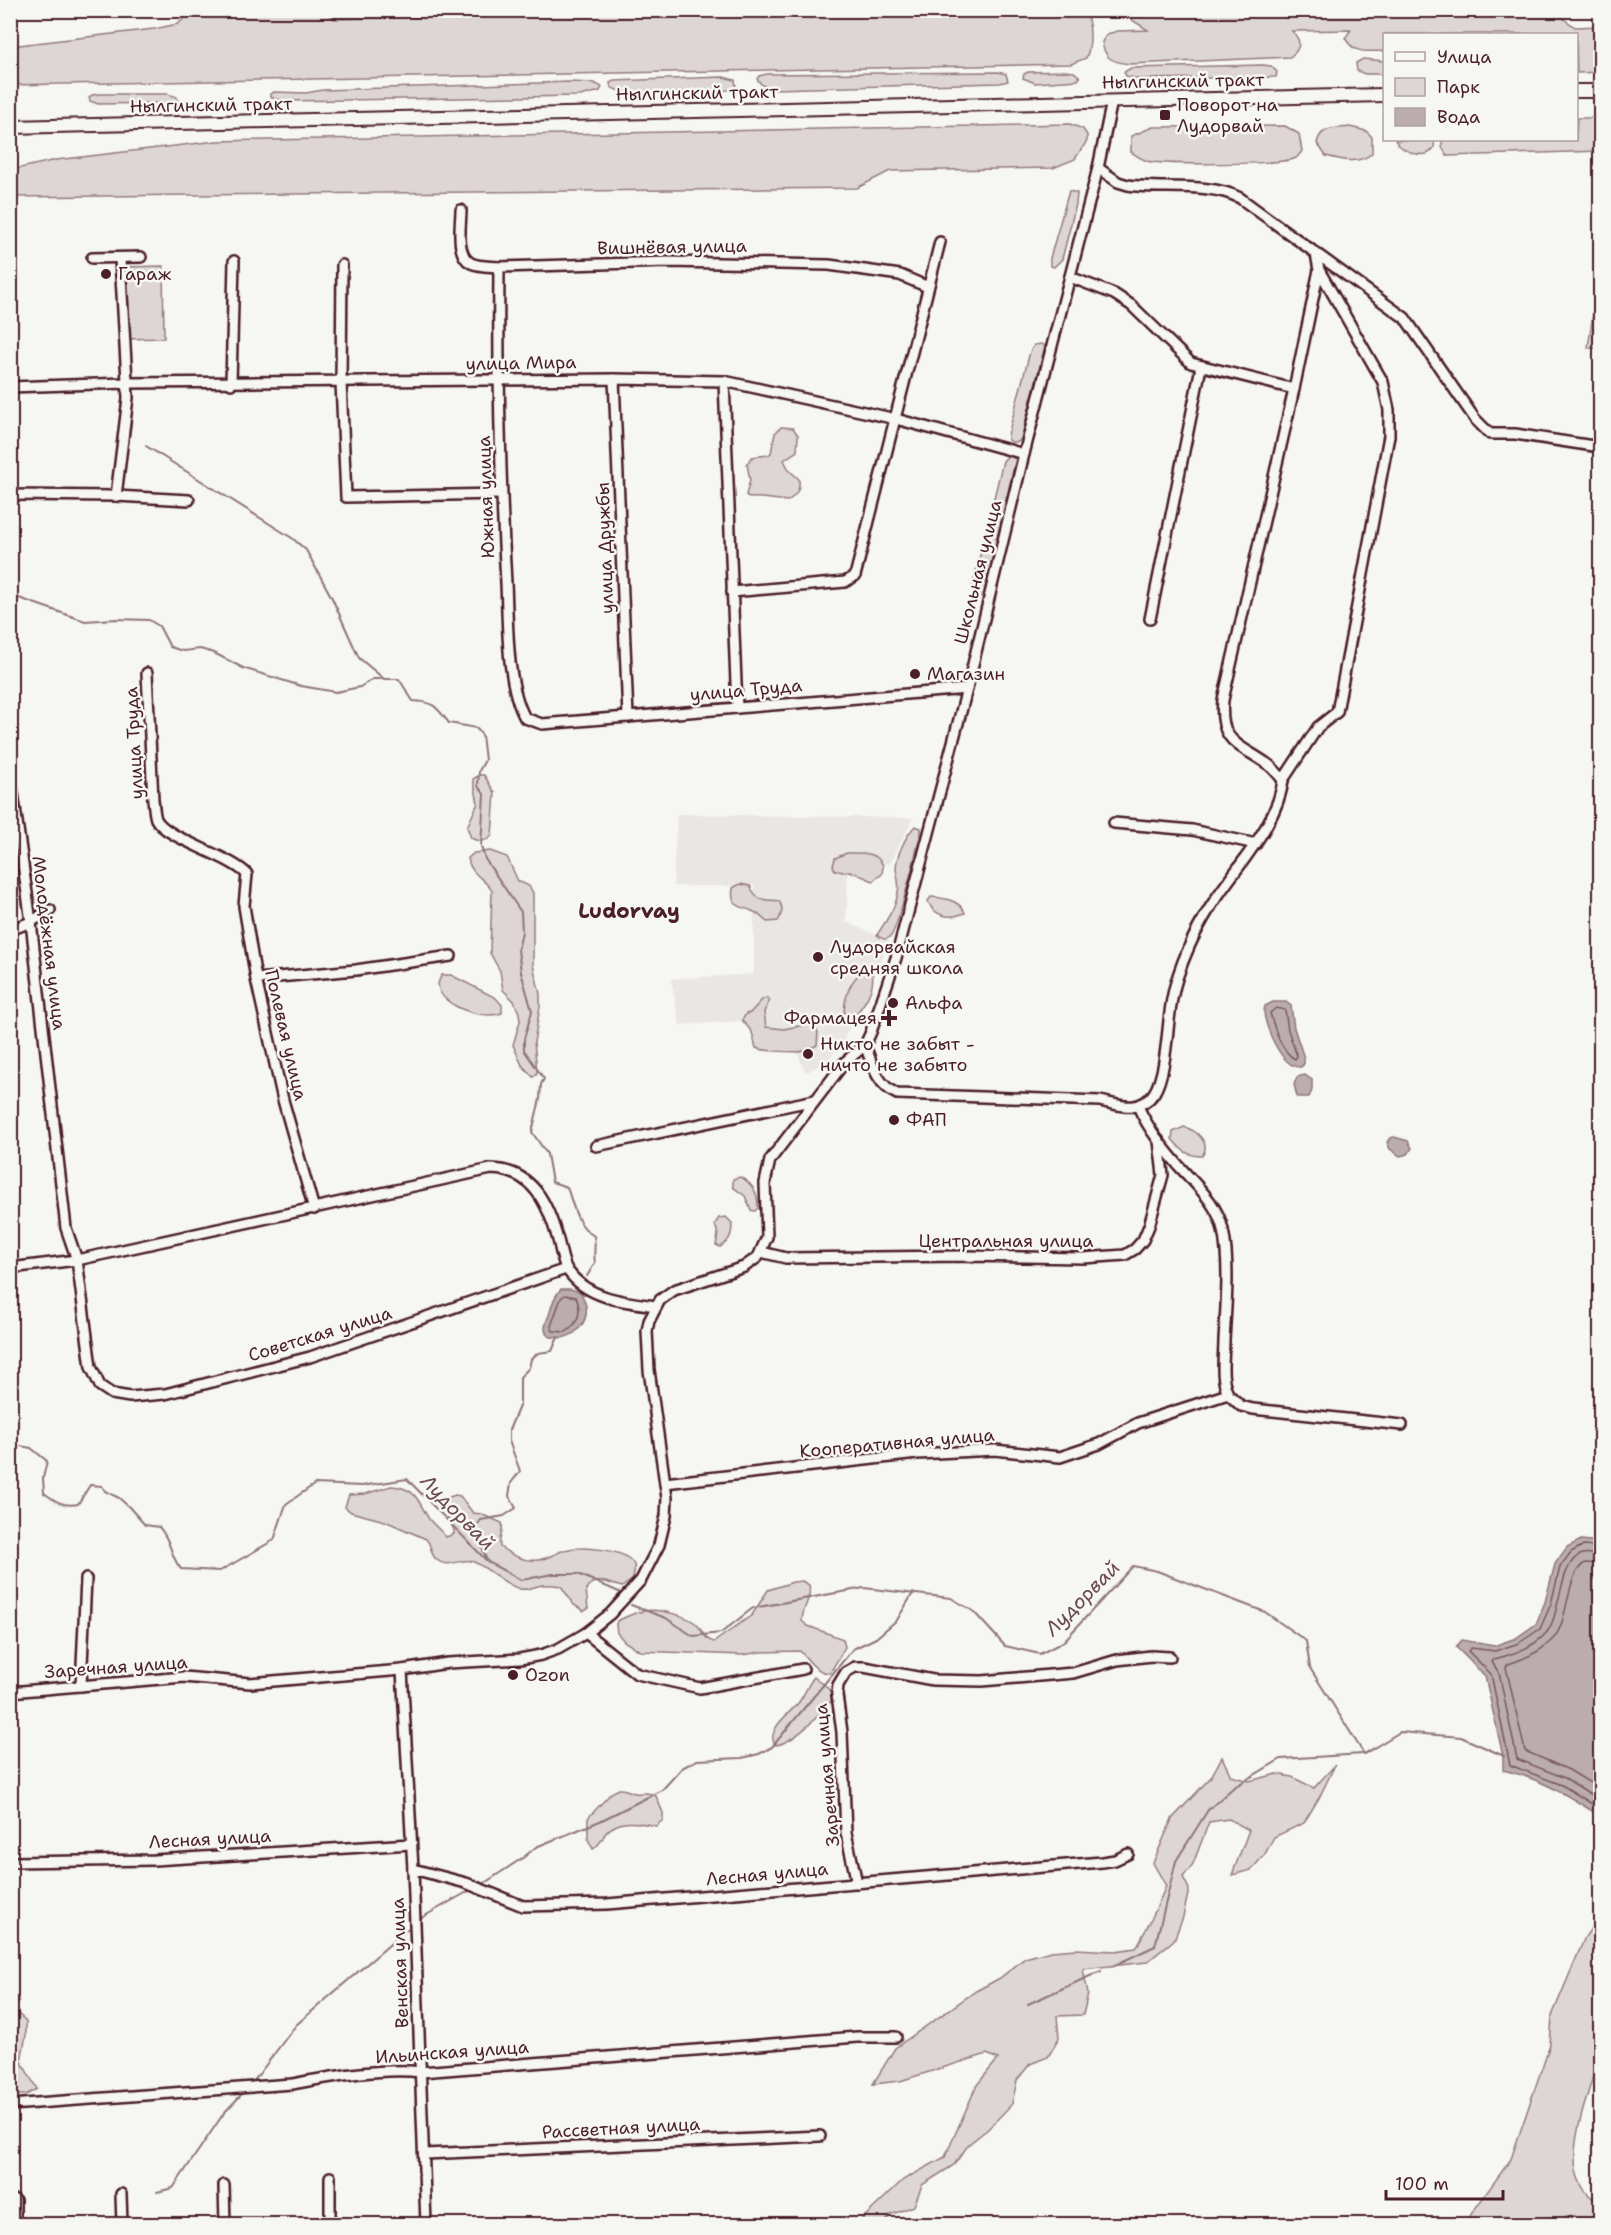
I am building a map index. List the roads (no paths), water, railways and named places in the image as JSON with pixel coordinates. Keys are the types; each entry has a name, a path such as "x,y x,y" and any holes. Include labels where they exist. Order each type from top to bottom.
{"main road":[{"path":"1578,91 1600,91"},
{"name":"Нылгинский тракт","path":"10,127 1383,95"}],"street":[{"name":"Школьная улица","path":"815,1100 844,1063 865,1045 896,958 967,689 1024,454 1098,168 1112,100"},
{"path":"1098,168 1118,182 1128,185 1215,190 1233,194 1406,318 1475,419 1490,435 1515,434 1600,447"},
{"name":"Вишнёвая улица","path":"460,210 461,251 465,258 476,264 499,267 668,262 828,265 900,275 928,287"},
{"path":"732,592 845,582 853,579 858,572 940,242"},
{"path":"865,1045 884,1086 897,1094 1100,1101 1125,1108 1138,1106 1153,1093 1157,1084 1172,998 1190,945 1210,906 1256,844 1282,793 1283,780 1318,727 1337,712 1389,436 1389,410 1383,382 1319,270 1316,254"},
{"path":"92,258 141,257"},
{"path":"116,496 128,398 120,259"},
{"path":"231,384 234,261"},
{"path":"342,266 341,382 346,496 501,494"},
{"name":"Южная улица","path":"499,267 498,380 501,494 509,642 514,694 519,708 529,721"},
{"path":"1283,780 1268,764 1243,750 1228,735 1222,716 1223,700 1319,270"},
{"path":"1070,277 1114,294 1131,305 1191,363 1294,389"},
{"path":"1150,619 1201,367"},
{"name":"улица Мира","path":"10,387 126,383 231,384 666,378 724,381 896,419 1024,454"},
{"name":"улица Дружбы","path":"614,379 628,717"},
{"path":"724,381 737,708"},
{"path":"10,495 116,496 189,500"},
{"name":"улица Труда","path":"147,673 153,800 156,819 166,830 242,868"},
{"name":"улица Труда","path":"529,721 542,724 967,689"},
{"name":"Молодёжная улица","path":"10,771 31,922 66,1228 77,1260 91,1367"},
{"path":"1114,823 1192,830 1256,844"},
{"name":"Полевая улица","path":"242,868 246,873 244,906 256,979 283,1100 314,1209"},
{"path":"10,930 31,922 50,910"},
{"path":"256,979 356,970 451,956"},
{"path":"596,1146 815,1100"},
{"path":"665,1483 647,1342 649,1321 656,1306 674,1290 744,1267 761,1252 767,1237 765,1184 767,1167 774,1153 815,1100"},
{"path":"1138,1106 1145,1122 1159,1141 1205,1195 1216,1211 1223,1228 1226,1247 1223,1377 1227,1394 1241,1406 1265,1411 1402,1425"},
{"name":"Центральная улица","path":"761,1252 786,1258 964,1256 1083,1258 1125,1255 1143,1240 1149,1226 1163,1175 1159,1141"},
{"path":"10,1268 77,1260 491,1169 501,1169 520,1175 538,1191 556,1235 566,1269 576,1279 605,1297 656,1306"},
{"name":"Советская улица","path":"91,1367 100,1386 112,1394 130,1397 165,1394 310,1357 566,1269"},
{"name":"Кооперативная улица","path":"665,1483 917,1454 995,1450 1060,1457 1099,1444 1138,1423 1227,1394"},
{"name":"Заречная улица","path":"10,1692 184,1677 250,1683 402,1670 448,1663 520,1659 541,1655 558,1649 586,1633 610,1614 641,1580 659,1545 666,1516 665,1483"},
{"path":"81,1686 86,1579"},
{"path":"586,1633 636,1674 700,1688 803,1669"},
{"name":"Заречная улица","path":"857,1882 846,1833 842,1732 837,1695 838,1685 846,1672 855,1667 864,1667 933,1680 982,1681 1073,1674 1117,1660 1151,1656 1170,1657"},
{"name":"Венская улица","path":"402,1670 413,1869 426,2224"},
{"name":"Лесная улица","path":"10,1862 154,1860 411,1844"},
{"name":"Лесная улица","path":"413,1869 466,1883 523,1906 607,1904 1102,1862 1115,1860 1128,1854"},
{"name":"Ильинская улица","path":"10,2106 292,2084 326,2078 407,2070 421,2072 765,2043 896,2037"},
{"name":"Рассветная улица","path":"425,2154 820,2136"},
{"path":"330,2176 330,2224"},
{"path":"224,2186 225,2224"},
{"path":"121,2194 122,2224"},
{"path":"15,2200 15,2224"}],"water":[{"path":"1273,1002 1286,1002 1291,1006 1294,1028 1304,1058 1304,1064 1301,1067 1294,1066 1287,1061 1271,1036 1264,1010 1265,1006"},
{"path":"1305,1075 1312,1080 1312,1090 1309,1097 1297,1097 1294,1084 1297,1077"},
{"path":"1394,1137 1408,1141 1412,1148 1408,1154 1400,1156 1390,1149 1387,1142"},
{"path":"561,1289 581,1292 586,1304 585,1319 573,1334 561,1338 550,1337 545,1331 546,1324 555,1298"},
{"path":"1581,1540 1600,1542 1600,1816 1542,1783 1503,1770 1503,1756 1485,1676 1456,1647 1462,1640 1494,1646 1516,1638 1536,1624 1545,1602 1555,1564 1567,1547"}],"waterway":[{"path":"146,446 292,538 306,550 332,598 359,658 383,678"},
{"path":"19,598 85,621 149,620 159,626 170,647 183,651 200,649 214,653 243,668 301,686 336,692 360,687 373,679 399,679 413,701 431,704 449,723 476,728 482,735 485,760 479,771 478,786 484,794 481,846 485,859 521,912 522,932 518,950 521,972 532,1011 524,1039 524,1050 544,1079 541,1084 532,1132 547,1154 552,1182 567,1187 579,1221 594,1236 595,1263 587,1276"},
{"path":"487,1561 475,1528 481,1520 504,1516 516,1508 509,1496 511,1483 520,1471 509,1441 509,1430 520,1404 520,1377 529,1368 531,1359 538,1353 552,1351 558,1337"},
{"name":"Лудорвай","path":"10,1444 31,1448 47,1461 43,1478 44,1493 56,1501 68,1505 78,1504 90,1485 102,1486 105,1491 119,1498 129,1507 145,1525 159,1527 181,1569 220,1571 274,1540 286,1504 315,1484 362,1486 407,1479 488,1562 521,1580 553,1574 578,1574 619,1592"},
{"name":"Лудорвай","path":"631,1605 666,1618 693,1636 721,1633 753,1608 864,1588 951,1598 973,1611 1005,1646 1040,1654 1063,1642 1133,1566 1157,1571 1265,1612 1306,1641 1310,1668 1364,1754 1400,1732 1461,1737 1504,1756"},
{"path":"483,1884 536,1847 600,1821 662,1790 682,1768 697,1760 742,1758 759,1754 772,1747 853,1649 876,1638 897,1620 913,1593"},
{"path":"1113,1966 1155,1946 1176,1861 1208,1810 1234,1787 1281,1759 1363,1754"},
{"path":"421,1918 469,1891"},
{"path":"253,2082 296,2025 410,1927"},
{"path":"1028,2004 1101,1971"},
{"path":"157,2192 173,2188 224,2113 242,2094"}],"place":[{"name":"Поворот на Лудорвай","path":"1165,115"},
{"name":"Гараж","path":"106,274"},
{"name":"Магазин","path":"915,674"},
{"name":"Лудорвайская средняя школа","path":"818,957"},
{"name":"Альфа","path":"893,1003"},
{"name":"Фармацея","path":"889,1018"},
{"name":"Никто не забыт - ничто не забыто","path":"808,1054"},
{"name":"ФАП","path":"894,1120"},
{"name":"Ozon","path":"513,1675"}],"district":[{"name":"Ludorvay","path":"629,911"}]}
